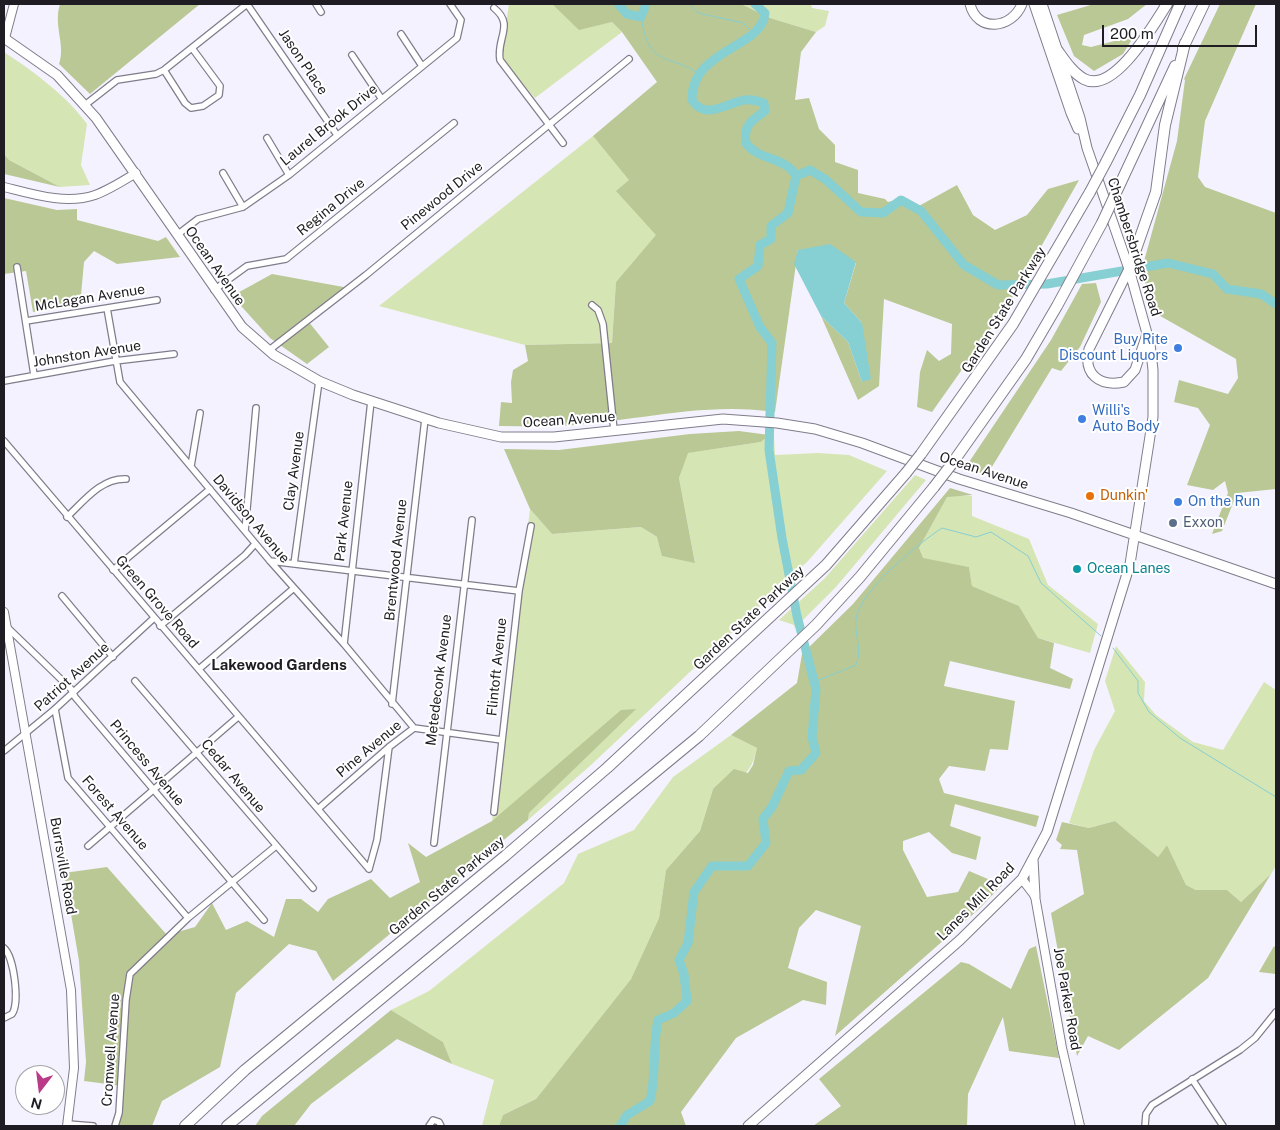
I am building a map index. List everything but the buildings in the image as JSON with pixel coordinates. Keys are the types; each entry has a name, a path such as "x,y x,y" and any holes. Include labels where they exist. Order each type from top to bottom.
{"highway":[{"path":"1058,51 1074,72 1085,80 1095,82 1106,78 1131,57 1167,4"},
{"name":"Garden State Parkway","path":"186,1126 245,1070 551,817 781,608 861,527 921,454 973,384 1045,271 1090,192 1140,95 1180,4"},
{"path":"228,1126 699,736 785,656 860,577 934,487 1026,359 1102,223 1204,4"},
{"path":"1130,265 1156,192 1165,125 1185,43"}],"main road":[{"path":"4,38 14,4"},
{"path":"970,4 972,12 978,19 997,25 1003,24 1013,17 1022,4"},
{"name":"Chambersbridge Road","path":"1034,4 1071,113 1087,148"},
{"name":"Chambersbridge Road","path":"1042,4 1087,148 1130,265 1147,334 1153,370 1153,417 1136,535"},
{"name":"Ocean Avenue","path":"4,38 57,75 84,105 136,173 214,290 242,327 268,351 319,381 371,401 425,418 501,437 554,437 723,419 759,421 815,429 862,443 959,479 1136,535 1276,584"},
{"path":"4,187 60,198 80,198 95,195 136,173"},
{"path":"1130,265 1123,283 1089,349 1086,360 1092,374 1104,382 1124,382 1135,370 1147,334"},
{"name":"Lanes Mill Road","path":"748,1126 960,940 1022,879 1047,832 1119,601 1136,535"},
{"name":"Burrsville Road","path":"4,612 27,733 71,990 74,1068 68,1125"},
{"path":"1033,860 1035,896"},
{"name":"Joe Parker Road","path":"1022,879 1035,896 1062,1048 1080,1126"}],"street":[{"path":"84,105 118,80 156,74 164,70 247,4"},
{"name":"Jason Place","path":"247,4 337,135"},
{"path":"316,4 321,12"},
{"name":"Laurel Brook Drive","path":"177,235 198,219 243,207 289,174 457,38 461,20 450,4"},
{"path":"494,8 501,14 504,20 498,54 500,60 563,144"},
{"path":"401,34 422,66"},
{"path":"164,70 185,103 191,108 203,106 213,100 220,93 220,86 192,48"},
{"path":"352,55 381,98"},
{"name":"Pinewood Drive","path":"268,351 366,275 629,59"},
{"name":"Regina Drive","path":"214,290 247,266 286,259 454,123"},
{"path":"267,138 289,174"},
{"path":"223,174 243,207"},
{"path":"17,267 34,375"},
{"name":"McLagan Avenue","path":"26,321 157,300"},
{"path":"592,305 598,310 603,324 614,430"},
{"name":"Davidson Avenue","path":"107,308 120,382 270,561 344,644 392,704 414,728"},
{"name":"Johnston Avenue","path":"4,380 115,361 174,354"},
{"name":"Clay Avenue","path":"294,564 319,381"},
{"name":"Park Avenue","path":"344,644 371,401"},
{"path":"245,531 256,408"},
{"path":"191,466 200,413"},
{"name":"Brentwood Avenue","path":"392,704 425,418"},
{"name":"Green Grove Road","path":"4,441 370,870 377,840 389,747"},
{"path":"67,517 96,489 109,481 126,479"},
{"path":"113,570 210,489"},
{"name":"Metedeconk Avenue","path":"434,843 445,733 472,520"},
{"name":"Flintoft Avenue","path":"494,812 519,591 531,526"},
{"path":"160,626 256,544"},
{"path":"270,561 519,591"},
{"path":"199,668 294,588"},
{"path":"62,596 113,657"},
{"name":"Patriot Avenue","path":"4,751 55,709 154,618"},
{"name":"Princess Avenue","path":"7,627 73,693 153,791 264,920"},
{"name":"Cedar Avenue","path":"135,681 313,888"},
{"name":"Forest Avenue","path":"55,709 68,778 188,918"},
{"path":"88,846 238,717"},
{"name":"Pine Avenue","path":"318,809 389,747 414,728 502,740"},
{"path":"188,918 276,846"},
{"name":"Cromwell Avenue","path":"115,1126 119,1112 130,974 188,918"},
{"path":"4,948 8,952 12,963 17,1002 12,1014 4,1018"},
{"path":"1145,1126 1146,1114 1152,1105 1255,1038 1276,1012"},
{"path":"1192,1080 1223,1126"},
{"path":"429,1126 433,1120 439,1122 441,1126"},
{"path":"68,1125 93,1126"}],"green space":[{"path":"60,4 200,4 90,94 59,64 61,57 58,20"},
{"path":"509,4 552,4 579,29 612,22 622,32 535,98 504,63 502,48"},
{"path":"552,4 741,4 770,18 816,32 801,52 795,100 809,98 819,129 835,145 835,162 858,170 858,193 885,199 888,202 892,201 917,207 957,185 973,215 995,230 1027,215 1048,189 1079,180 1009,303 932,412 917,407 920,372 927,350 939,361 951,354 952,324 884,299 879,386 858,400 821,316 848,342 862,382 862,323 844,303 856,263 798,250 775,412 720,409 584,424 499,426 501,402 512,403 511,382 513,370 528,361 525,345 612,343 616,282 656,235 616,191 629,180 593,136 657,82 622,32 612,22 579,30"},
{"path":"741,4 811,4 812,8 829,11 825,26 816,32 770,18"},
{"path":"1094,4 1147,4 1128,19 1084,35 1082,45 1091,47 1134,36 1123,54 1094,71 1074,56 1057,15"},
{"path":"1220,4 1256,4 1205,121 1198,177 1205,187 1276,213 1276,489 1237,493 1222,531 1212,534 1228,493 1225,481 1213,490 1187,485 1210,425 1198,408 1174,402 1179,380 1228,394 1238,378 1236,359 1155,313 1140,266 1143,265 1177,141 1184,79"},
{"path":"4,52 60,94 87,124 81,165 90,185 60,187 9,160 4,154"},
{"path":"593,136 630,180 617,191 657,235 616,282 612,343 525,345 379,306"},
{"path":"4,154 9,160 60,187 4,174"},
{"path":"4,198 57,210 77,209 77,220 158,241 166,237 180,257 117,264 94,251 84,262 80,306 33,312 26,271 4,274"},
{"path":"272,274 349,288 308,321 329,347 307,364 270,338 232,296"},
{"path":"1096,283 1101,302 1080,347 1061,371 1052,368 987,475 965,468 1051,340 1082,284"},
{"path":"739,431 769,435 761,442 688,453 679,478 695,563 662,556 657,537 641,527 552,534 530,509 504,449 559,450 690,434"},
{"path":"769,435 774,436 775,455 818,453 849,455 887,471 808,561 591,765 528,820 529,813 635,709 492,821 530,509 552,534 641,527 695,562 679,478 687,453 761,442"},
{"path":"915,475 926,480 836,587 795,628 794,625 779,620 825,578"},
{"path":"950,488 973,495 947,497 919,548 923,558 969,567 972,586 1019,606 1038,638 1054,643 1050,668 1073,679 1070,689 950,661 944,686 1015,701 1008,750 990,749 985,771 949,766 939,779 944,793 1039,816 1036,827 955,804 950,826 981,837 976,860 952,853 929,832 903,841 903,850 927,897 958,892 969,871 1002,885 979,909 835,1036 861,926 816,910 799,928 788,968 827,982 826,1005 803,1000 736,1038 681,1112 686,1126 499,1126 503,1115 536,1099 631,979 659,918 666,870 700,831 713,789 734,769 748,773 753,765 757,748 731,735 797,683 802,654 853,604"},
{"path":"947,496 972,496 972,516 1029,539 1048,585 1098,624 1090,653 1038,638 1019,606 972,586 969,567 923,559 919,548"},
{"path":"1116,646 1145,682 1144,701 1156,715 1193,742 1223,750 1264,682 1276,690 1276,866 1271,874 1241,902 1227,890 1196,890 1186,885 1167,845 1158,857 1115,821 1089,828 1069,823 1094,750 1115,711 1105,681"},
{"path":"636,709 529,813 528,820 333,981 316,951 289,944 236,993 220,1067 162,1101 152,1126 118,1126 123,1086 84,1081 86,1062 79,961 64,873 107,867 167,935 195,927 212,903 226,930 247,921 274,937 286,899 301,899 318,912 328,899 371,879 390,898 420,882 408,843 426,857 492,821 621,710"},
{"path":"731,735 757,748 751,766 742,776 713,789 700,831 666,870 659,918 631,979 536,1099 503,1115 499,1126 482,1126 494,1080 452,1064 443,1042 391,1010 429,991 564,883 578,854 634,830 673,777"},
{"path":"1115,821 1158,857 1167,845 1186,885 1196,890 1227,890 1241,902 1271,874 1208,978 1119,1050 1088,1036 1077,1056 1051,913 1084,894 1077,850 1060,849 1062,845 1056,840 1062,822 1089,828"},
{"path":"1036,946 1059,1058 1009,1051 1003,1017 968,1094 967,1126 813,1126 841,1106 819,1079 961,962 969,964 1011,989 1029,949"},
{"path":"1274,946 1276,948 1276,974 1259,972"},
{"path":"391,1010 443,1042 452,1064 397,1039 311,1104 294,1126 255,1126 262,1116"}],"water":[{"path":"830,244 856,262 844,303 862,323 871,379 862,382 848,342 821,316 794,264 798,250"}],"waterway":[{"path":"618,4 627,14 641,17 646,4"},
{"path":"690,4 698,13 743,23 754,34"},
{"path":"755,4 765,13 761,25 753,34 714,59 703,70 695,83 692,100 697,106 710,110 744,100 764,103 765,111 750,123 746,131 746,143 757,153 785,165 796,176"},
{"path":"641,17 649,45 654,52 699,74"},
{"path":"796,176 810,170 825,179 861,212 883,213 901,200 921,211 964,265 998,285 1047,284 1168,263 1213,274 1227,289 1261,294 1276,304"},
{"path":"620,1126 627,1115 650,1101 658,1020 674,1013 687,1001 684,974 679,960 688,943 694,892 712,866 748,866 766,843 763,819 772,807 789,771 801,770 816,753 812,737 816,689 797,616 782,538 769,450 772,343 760,327 739,279 758,266 760,245 771,239 771,226 788,213 796,176"},
{"path":"814,682 856,665 859,653 856,619 860,607 879,582 905,556 942,528 976,537 991,532 1028,556 1041,583 1101,636"},
{"path":"1113,648 1138,681 1138,693 1149,712 1180,738 1276,797"}],"place":[{"name":"Buy Rite Discount Liquors","path":"1178,348"},
{"name":"Willi's Auto Body","path":"1082,419"},
{"name":"Dunkin'","path":"1090,496"},
{"name":"On the Run","path":"1178,502"},
{"name":"Exxon","path":"1173,523"},
{"name":"Ocean Lanes","path":"1077,569"}],"district":[{"name":"Lakewood Gardens","path":"279,665"}]}
